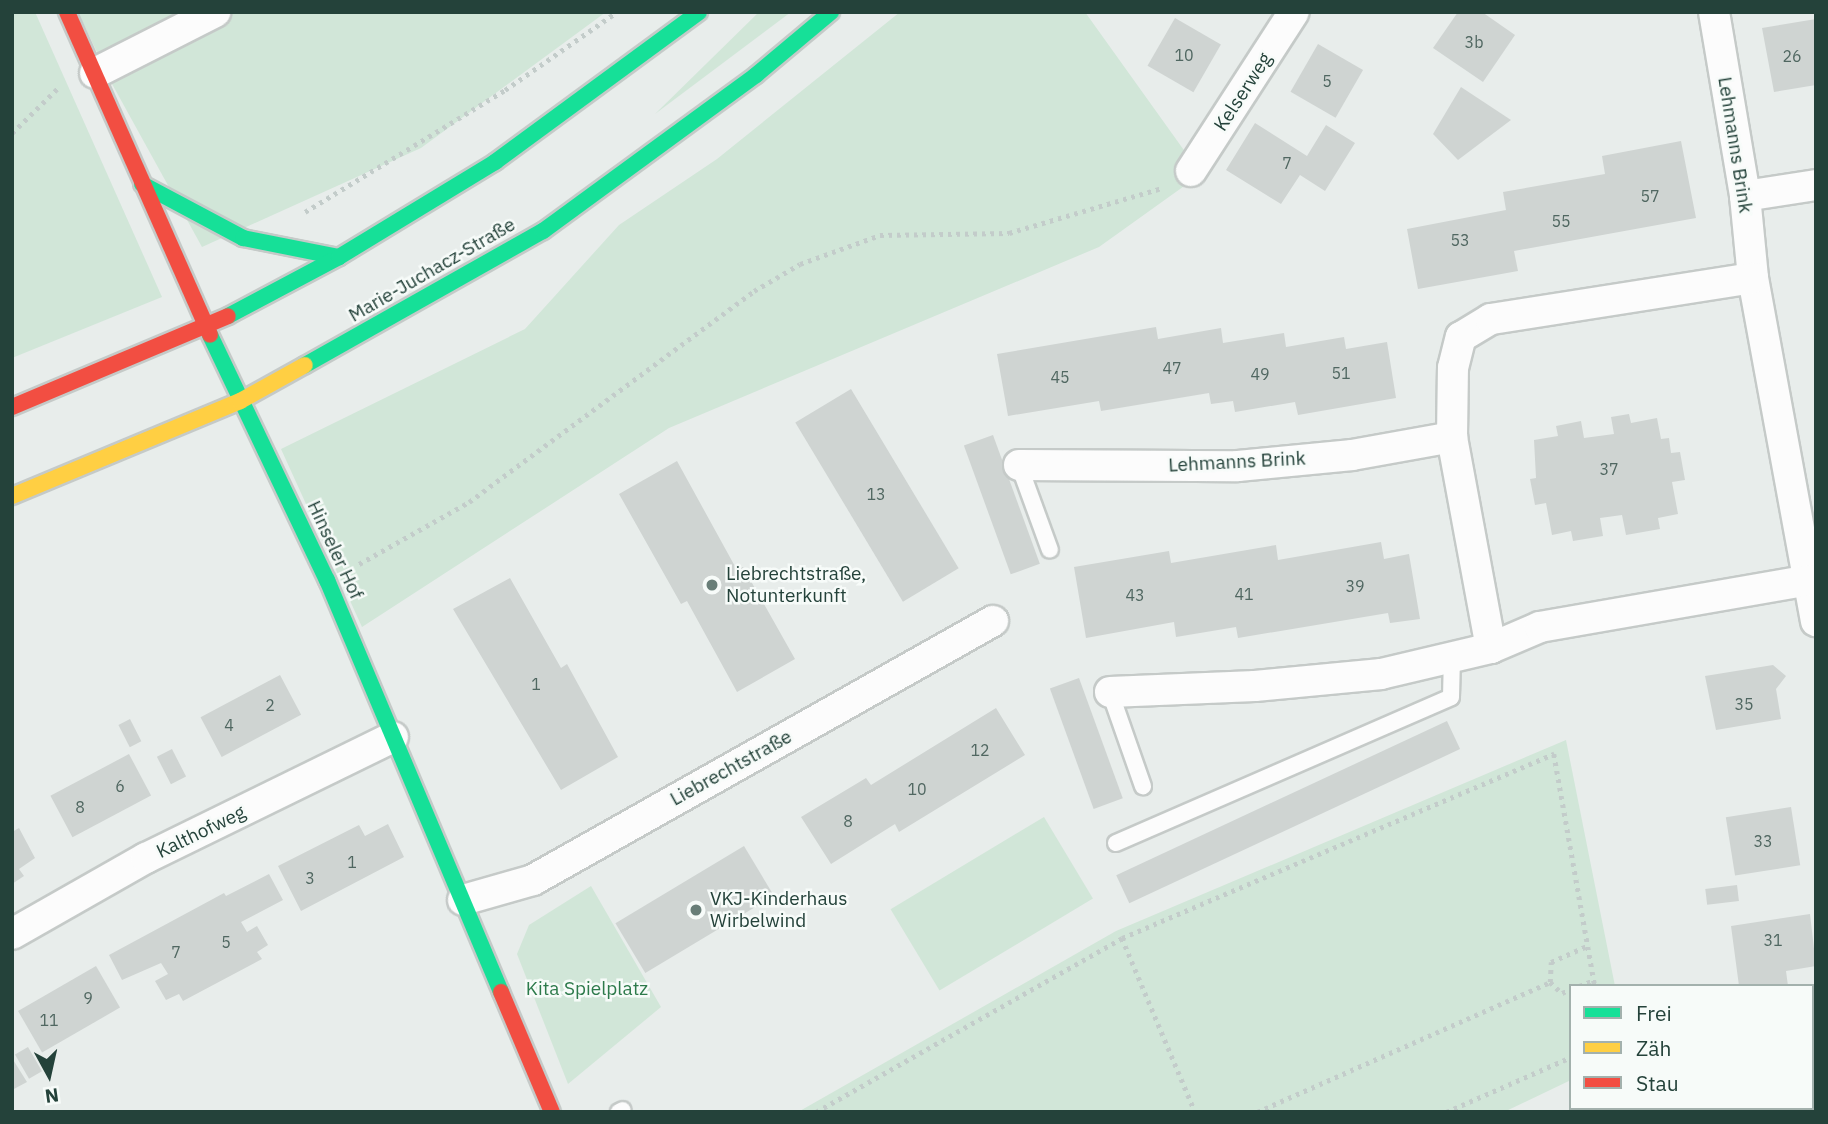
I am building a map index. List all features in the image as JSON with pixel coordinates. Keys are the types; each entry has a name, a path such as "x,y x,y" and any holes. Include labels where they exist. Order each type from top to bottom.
{"main road":[{"name":"Hinseler Hof","path":"67,12 206,328 327,580 552,1112"},
{"path":"12,407 206,328 339,257 495,162 699,12"},
{"name":"Marie-Juchacz-Straße","path":"12,496 240,401 542,231 755,75 831,12"},
{"path":"142,184 243,238 339,257"}],"street":[{"path":"95,73 215,12"},
{"name":"Kelserweg","path":"1191,171 1294,12"},
{"name":"Lehmanns Brink","path":"1714,12 1745,196 1753,278 1816,621"},
{"path":"1745,196 1816,185"},
{"path":"1491,648 1452,437 1453,368 1461,337 1491,319 1753,278"},
{"name":"Lehmanns Brink","path":"1019,465 1238,466 1352,455 1452,437"},
{"path":"1110,692 1255,686 1381,674 1491,648 1539,627 1808,580"},
{"name":"Liebrechtstraße","path":"463,900 533,880 993,621"},
{"name":"Kalthofweg","path":"12,934 146,858 393,737"}],"lane":[{"path":"1019,465 1051,550"},
{"path":"1116,843 1451,697 1452,657"},
{"path":"1110,692 1143,786"}],"path":[{"path":"296,215 505,90 617,12"},
{"path":"12,133 57,88 95,73"},
{"path":"327,580 469,502 754,291 800,264 880,235 988,235 1055,223 1164,187 1191,171"},
{"path":"816,1112 1122,938 1554,754 1594,983"},
{"path":"1122,938 1195,1112"},
{"path":"1550,982 1551,962 1587,946"},
{"path":"1550,982 1562,993 1569,990"},
{"path":"1256,1112 1550,982"},
{"path":"1446,1112 1569,1057"}],"green space":[{"path":"12,12 35,12 162,297 12,358"},
{"path":"78,12 206,12 103,65"},
{"path":"223,12 606,12 421,148 202,247 106,73"},
{"path":"759,12 791,12 655,114"},
{"path":"900,12 1085,12 1201,174 1099,247 669,428 362,627 281,449 525,329 619,225 717,159"},
{"path":"1566,740 1615,984 1569,984 1569,1081 1504,1112 798,1112 1116,931"},
{"path":"1044,817 1093,898 939,991 891,909"},
{"name":"Kita Spielplatz","path":"591,886 661,1007 568,1084 517,954 529,925"}],"building":[{"path":"1458,12 1482,12 1515,35 1483,82 1433,48"},
{"path":"1175,18 1221,44 1193,92 1148,66"},
{"path":"1816,19 1816,85 1774,92 1762,28"},
{"path":"1318,44 1363,70 1336,118 1290,92"},
{"path":"1461,87 1511,120 1458,160 1433,134"},
{"path":"1255,123 1307,156 1326,125 1355,143 1325,191 1300,175 1281,204 1226,170"},
{"path":"1681,141 1696,218 1514,251 1518,271 1418,289 1407,229 1506,210 1503,192 1605,174 1602,156"},
{"path":"1156,327 1158,339 1221,328 1223,343 1284,333 1286,347 1344,337 1346,349 1387,342 1396,398 1298,415 1295,402 1235,412 1233,401 1211,404 1209,393 1101,411 1099,401 1008,416 997,354"},
{"name":"Liebrechtstraße, Notunterkunft","path":"851,389 959,568 903,602 795,422"},
{"path":"1629,414 1631,423 1657,418 1661,439 1669,438 1671,453 1680,452 1685,480 1672,482 1678,514 1658,518 1660,529 1626,535 1622,515 1600,518 1603,536 1573,541 1571,531 1552,535 1546,503 1535,505 1530,479 1536,478 1534,440 1558,436 1556,426 1581,421 1584,438 1614,434 1611,417"},
{"path":"993,435 1040,564 1011,574 964,446"},
{"name":"Liebrechtstraße, Notunterkunft","path":"677,461 737,570 743,567 795,659 737,692 687,601 681,604 619,494"},
{"path":"1381,542 1384,559 1409,554 1420,619 1390,623 1388,613 1238,638 1236,627 1176,637 1174,622 1086,638 1074,567 1169,551 1171,563 1276,545 1278,560"},
{"path":"510,578 561,668 567,664 618,757 561,790 453,609"},
{"path":"1773,665 1786,676 1776,689 1781,719 1716,730 1705,676"},
{"path":"280,675 301,715 222,757 201,717"},
{"path":"1079,678 1123,798 1094,809 1050,689"},
{"path":"996,708 1025,755 899,832 895,824 831,864 801,817 866,778 871,785"},
{"path":"130,719 141,741 130,747 118,725"},
{"path":"1447,721 1460,749 1129,903 1116,875"},
{"path":"172,749 186,777 171,784 157,757"},
{"path":"129,754 151,795 72,837 50,796"},
{"path":"1791,807 1800,865 1735,876 1726,817"},
{"path":"388,824 404,857 301,911 278,866 359,825 365,836"},
{"path":"19,828 35,858 19,869 24,876 12,884 12,832"},
{"name":"VKJ-Kinderhaus Wirbelwind","path":"744,846 774,896 645,973 615,923"},
{"path":"269,874 283,900 241,922 247,932 257,926 268,945 257,952 262,959 183,1001 179,994 166,1000 155,981 168,974 161,963 122,980 109,955 224,893 226,896"},
{"path":"1737,885 1739,901 1707,905 1705,889"},
{"path":"1810,914 1816,966 1786,971 1788,984 1739,984 1731,926"},
{"path":"96,966 120,1008 42,1053 18,1011"},
{"path":"1816,1030 1816,1086 1814,1086"},
{"path":"28,1047 42,1071 29,1079 15,1054"},
{"path":"12,1058 27,1082 12,1090"}],"traffic: fast":[{"path":"228,316 339,257 495,162 699,12"},
{"path":"305,365 543,231 756,75 831,12"},
{"path":"142,184 243,238 339,257"},
{"path":"210,335 327,580 501,992"}],"traffic: slow":[{"path":"12,496 240,401 305,365"}],"traffic: jam":[{"path":"67,12 210,335"},
{"path":"12,407 228,316"},
{"path":"501,992 552,1112"}],"place":[{"name":"Liebrechtstraße, Notunterkunft","path":"712,585"},
{"name":"VKJ-Kinderhaus Wirbelwind","path":"696,910"}]}
